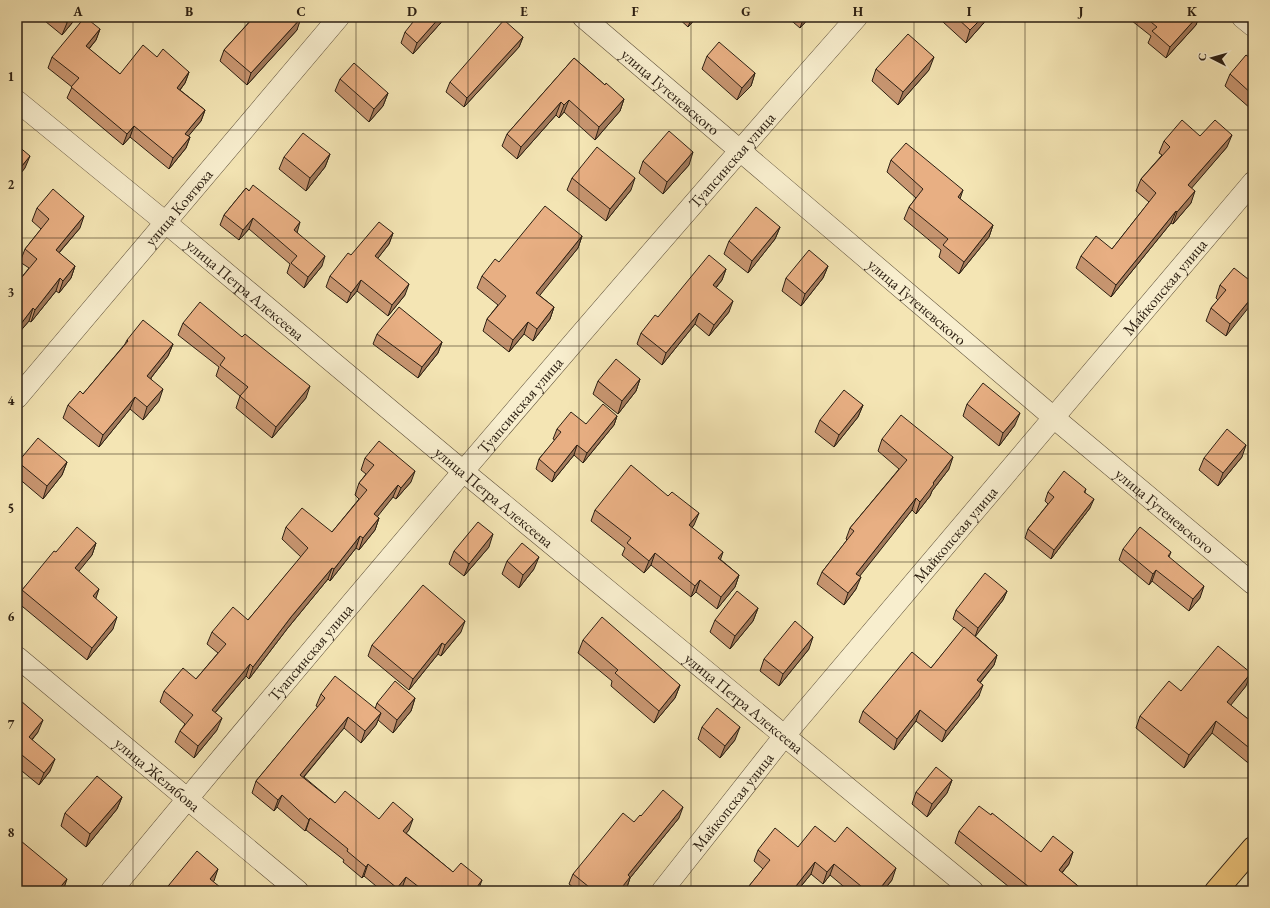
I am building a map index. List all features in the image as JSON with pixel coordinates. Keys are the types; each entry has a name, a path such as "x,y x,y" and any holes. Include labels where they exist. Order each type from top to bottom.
{"main road":[{"path":"1216,891 1253,848"}],"street":[{"name":"улица Ковтюха","path":"17,398 339,17"},
{"name":"улица Гутеневского","path":"583,17 1053,417 1253,584"},
{"name":"Туапсинская улица","path":"111,891 464,472 739,151 857,17"},
{"path":"1242,17 1253,26"},
{"name":"улица Петра Алексеева","path":"17,101 165,222 464,472 973,891"},
{"name":"Майкопская улица","path":"662,891 785,735 1253,182"},
{"name":"улица Желябова","path":"17,657 298,891"}],"building":[{"path":"60,17 71,17 67,23"},
{"path":"85,17 100,29 86,46 120,74 143,45 157,57 163,49 189,72 177,88 205,110 185,134 190,137 173,158 134,126 127,134 71,87 79,78 52,57"},
{"path":"254,17 301,18 251,73 224,50"},
{"path":"417,17 440,17 417,43 405,32"},
{"path":"956,17 983,17 970,30"},
{"path":"1145,17 1197,17 1170,47 1152,31 1157,27"},
{"path":"504,20 523,37 467,98 450,82"},
{"path":"908,34 934,57 903,92 876,69"},
{"path":"719,42 755,73 742,88 707,56"},
{"path":"1246,55 1253,60 1253,95 1230,74"},
{"path":"574,58 605,85 606,83 624,99 599,127 569,100 564,105 561,102 521,147 507,134"},
{"path":"354,63 388,93 374,109 340,79"},
{"path":"1182,120 1200,136 1215,120 1232,135 1188,185 1195,191 1177,212 1176,211 1116,285 1081,256 1096,236 1112,249 1156,193 1141,179 1170,147 1164,141"},
{"path":"669,131 693,152 667,182 643,161"},
{"path":"303,133 330,154 310,178 284,157"},
{"path":"906,143 963,190 958,197 993,225 964,262 943,245 948,239 909,207 923,189 891,160"},
{"path":"17,145 30,156 17,172"},
{"path":"597,147 635,178 610,209 572,178"},
{"path":"253,185 300,222 294,230 325,256 308,277 291,263 297,256 253,218 243,230 224,215 246,188 249,191"},
{"path":"53,189 84,216 56,250 75,266 63,281 60,278 35,310 33,308 17,329 17,283 37,259 25,249 49,219 37,208"},
{"path":"545,206 582,236 536,293 554,307 537,329 528,322 513,340 487,319 506,296 482,276 495,259 499,262"},
{"path":"756,207 780,227 752,261 729,241"},
{"path":"379,222 393,233 375,256 409,284 392,305 361,280 351,293 330,276 348,253 351,255"},
{"path":"809,250 828,266 805,294 786,278"},
{"path":"709,255 726,269 713,285 733,301 714,325 699,313 666,353 641,333 655,315 658,317"},
{"path":"1234,268 1253,283 1253,296 1230,324 1211,308 1226,290 1220,285"},
{"path":"200,302 242,337 245,334 310,386 276,427 240,396 248,387 220,365 225,358 183,323"},
{"path":"399,307 442,342 422,367 377,334"},
{"path":"143,320 173,344 147,376 163,389 147,407 135,397 103,435 68,405 80,391 83,394 128,341 127,340"},
{"path":"616,359 640,379 622,401 598,381"},
{"path":"983,383 1020,413 1003,433 967,404"},
{"path":"844,390 863,405 839,435 820,420"},
{"path":"603,404 617,416 587,453 577,445 555,473 539,459 561,432 557,429 571,412 586,424"},
{"path":"901,415 953,457 920,502 916,498 856,574 861,577 848,593 822,572 854,531 850,528 907,460 882,439"},
{"path":"1227,429 1246,445 1223,473 1204,458"},
{"path":"38,438 67,462 47,486 18,462"},
{"path":"379,441 415,471 401,488 398,485 374,514 379,518 363,538 360,536 334,569 332,568 291,617 253,667 250,664 212,710 222,718 198,746 180,731 193,715 164,691 183,668 196,679 226,644 212,632 233,607 248,620 308,548 286,527 302,508 332,532 367,490 359,483 374,465 365,458"},
{"path":"631,465 668,496 672,492 699,513 689,525 723,552 718,558 739,575 721,597 700,580 695,586 655,553 649,561 627,543 631,538 595,510"},
{"path":"1064,471 1086,489 1084,492 1094,499 1054,550 1028,529 1054,497 1048,492"},
{"path":"478,522 493,534 469,564 454,551"},
{"path":"77,527 96,543 75,568 99,589 93,596 117,617 92,648 22,590 54,551 56,552"},
{"path":"1140,527 1171,552 1168,556 1204,586 1193,599 1156,570 1153,574 1123,549"},
{"path":"522,543 539,557 523,575 507,561"},
{"path":"985,573 1007,591 978,628 956,610"},
{"path":"423,585 465,621 445,645 442,643 413,679 372,645"},
{"path":"737,591 758,608 735,636 715,620"},
{"path":"602,617 680,685 659,711 615,673 618,670 583,640"},
{"path":"795,621 813,637 783,674 764,659"},
{"path":"964,627 997,655 977,680 983,685 946,731 920,710 897,739 863,711 912,652 931,668"},
{"path":"1218,646 1251,673 1227,702 1253,723 1253,751 1216,721 1189,755 1140,716 1169,681 1181,691"},
{"path":"335,676 381,713 365,731 348,717 300,775 335,803 345,791 379,819 393,802 413,819 403,831 453,872 461,863 482,880 477,887 482,891 424,891 406,877 397,888 368,864 366,867 347,851 348,849 310,818 309,820 282,795 278,800 256,781 325,698 321,694"},
{"path":"395,681 415,698 397,720 377,703"},
{"path":"21,701 43,720 29,737 55,759 44,773 17,751 17,706"},
{"path":"717,708 740,727 725,746 702,727"},
{"path":"936,767 952,780 932,804 916,792"},
{"path":"97,776 122,797 90,834 65,813"},
{"path":"663,790 683,807 628,875 630,877 619,891 594,891 573,874 623,813 634,822"},
{"path":"979,806 991,815 992,813 1041,852 1053,836 1073,852 1059,870 1084,891 1034,891 959,831"},
{"path":"815,826 835,842 847,827 896,868 878,891 867,891 834,864 827,872 815,862 792,891 745,891 770,860 758,850 775,828 798,847"},
{"path":"21,841 67,879 57,891 17,891 17,884 21,879 17,875 17,845"},
{"path":"197,851 218,869 210,879 225,891 164,891"}]}
